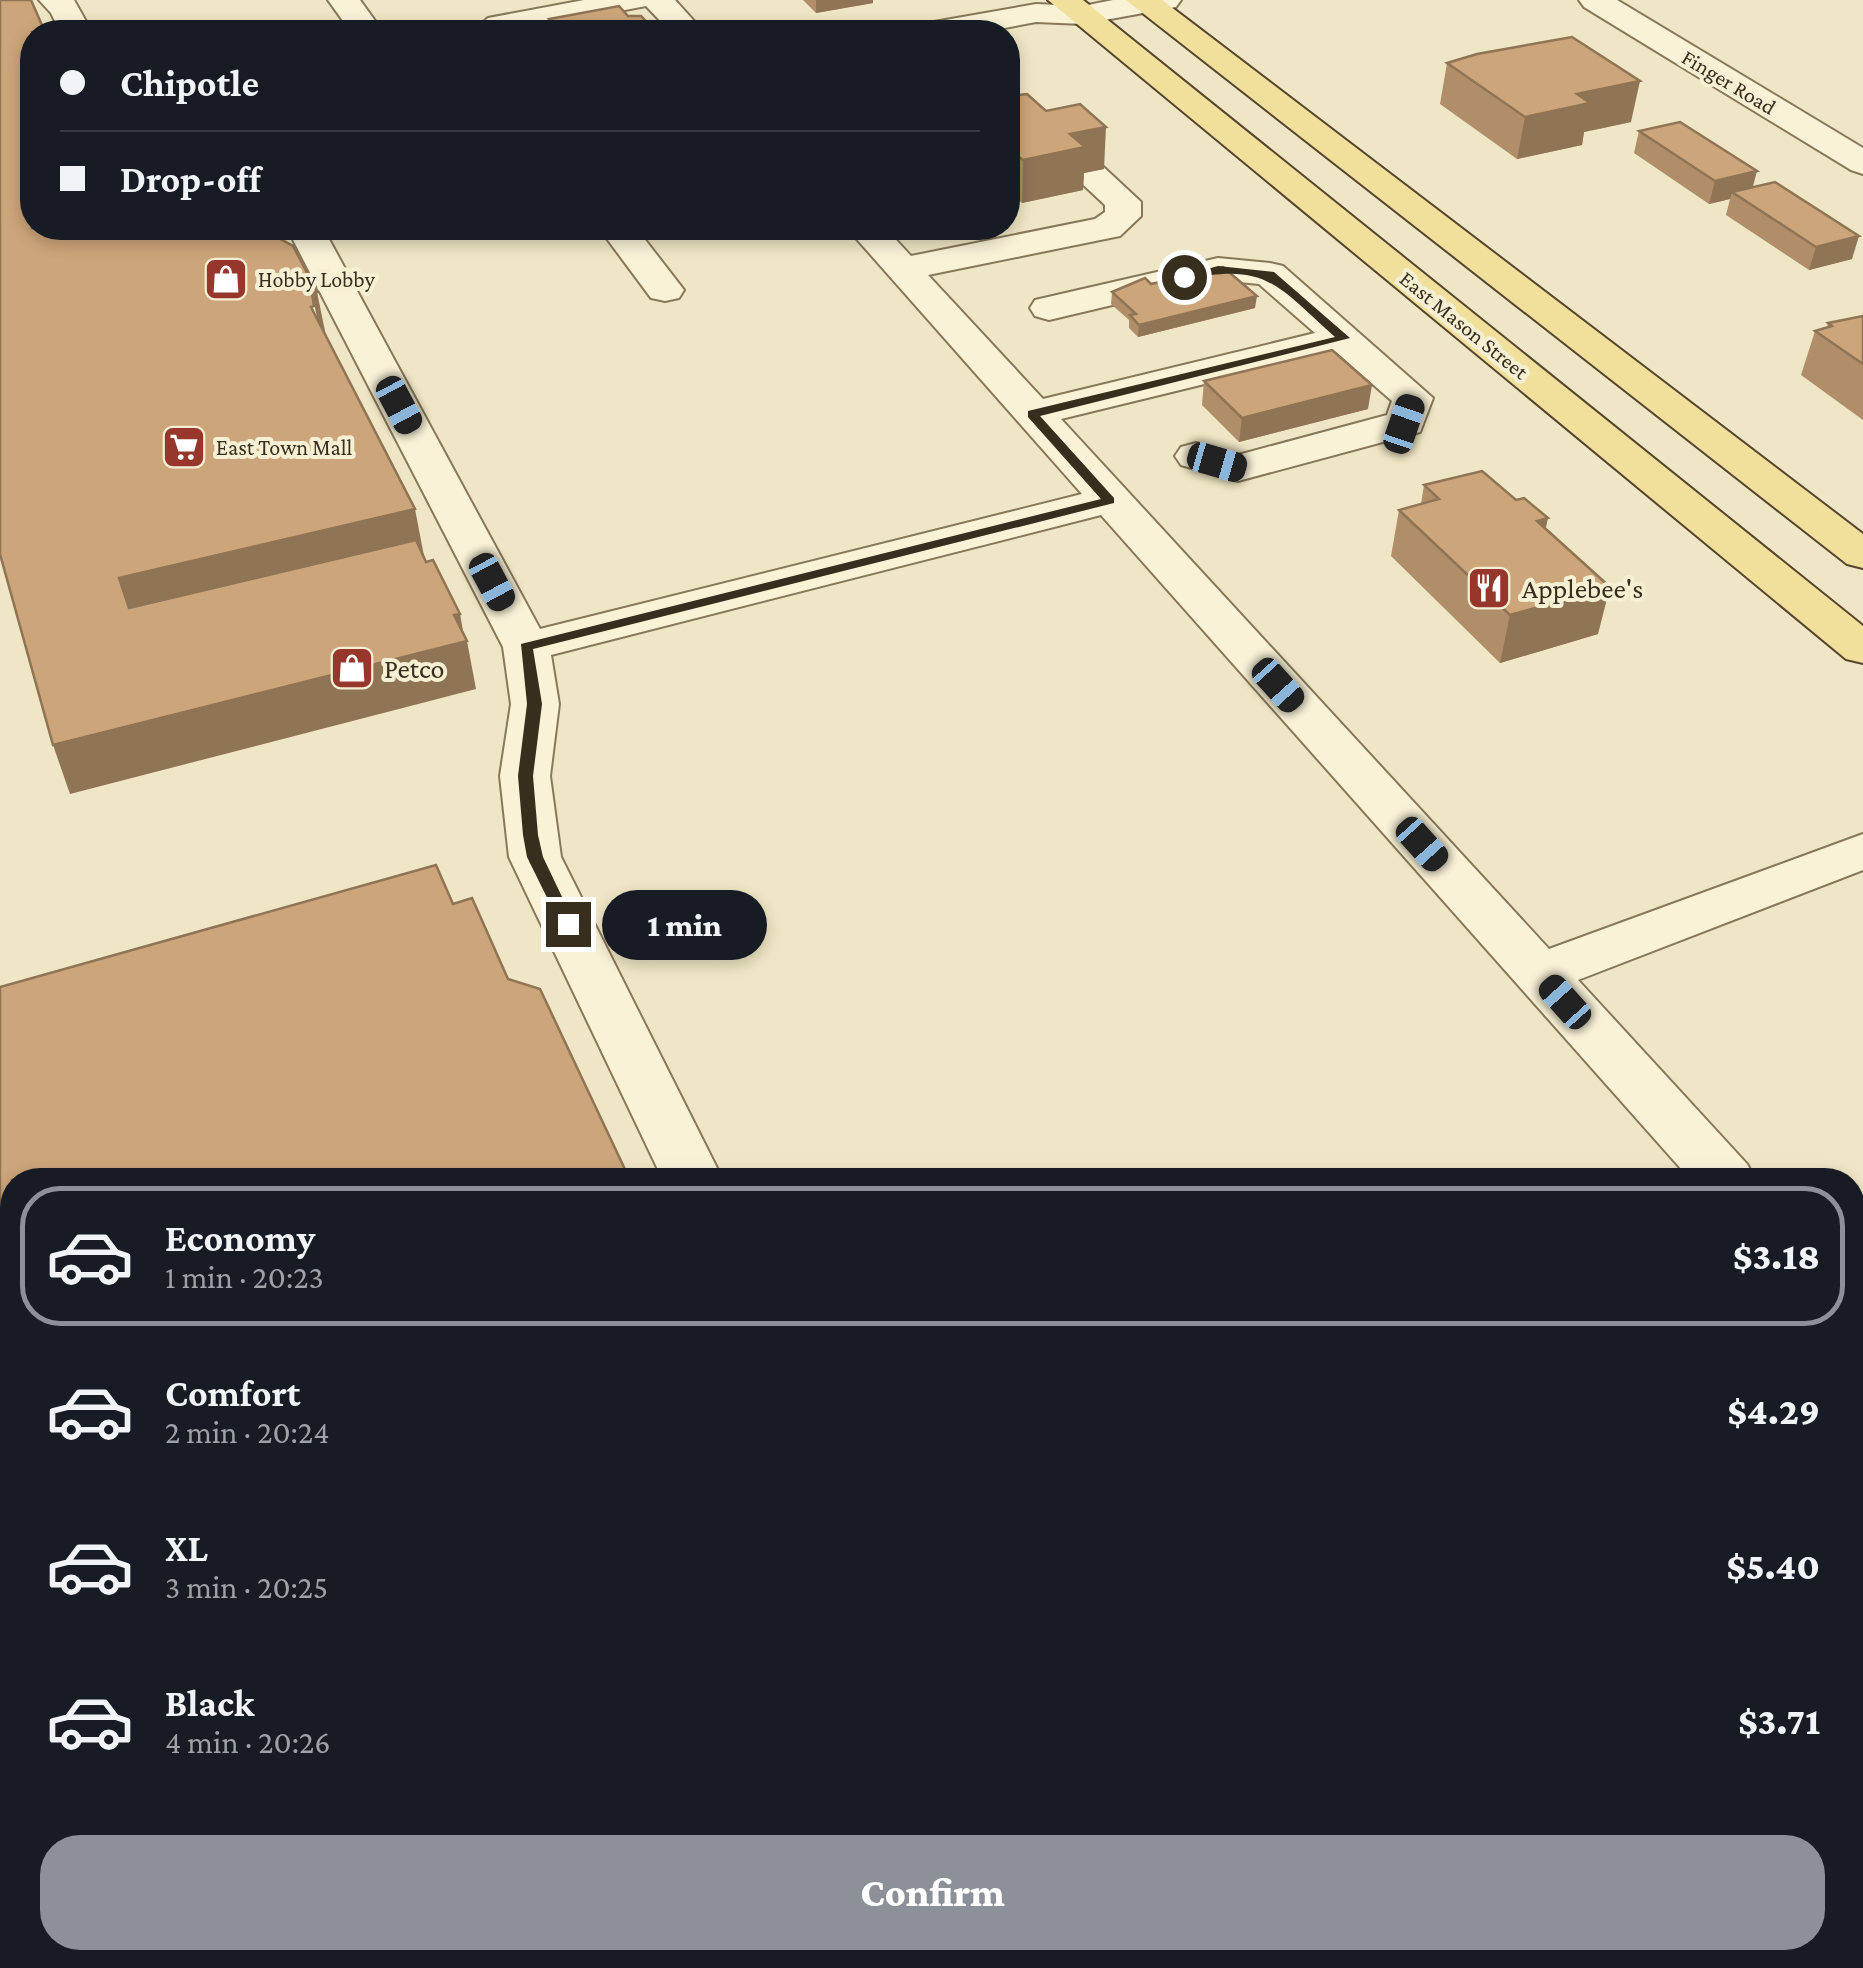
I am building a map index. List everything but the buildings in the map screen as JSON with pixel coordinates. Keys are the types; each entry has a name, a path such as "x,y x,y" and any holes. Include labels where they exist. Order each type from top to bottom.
{"main road":[{"path":"1151,1 1863,554"},
{"name":"East Mason Street","path":"1074,8 1863,649"}],"street":[{"path":"54,0 65,8 70,20"},
{"path":"527,20 636,0"},
{"path":"658,0 677,20"},
{"name":"Finger Road","path":"1595,0 1863,163"},
{"path":"1002,20 1151,1"},
{"path":"1020,41 1064,32 1074,8"},
{"path":"902,269 1106,228 1123,216 1122,202 1042,128 1020,122"},
{"path":"312,240 526,647 534,704 526,776 535,857 686,1168"},
{"path":"626,240 665,290"},
{"path":"875,240 1715,1168"},
{"path":"1049,308 1218,269 1270,274 1413,398 1404,424 1238,468 1196,456"},
{"path":"1032,414 1344,338"},
{"path":"526,647 1110,500"},
{"path":"1540,973 1863,852"}],"place":[{"name":"Hobby Lobby","path":"226,279"},
{"name":"East Town Mall","path":"184,447"},
{"name":"Applebee's","path":"1489,588"},
{"name":"Petco","path":"352,668"}],"route":[{"path":"568,924 535,857 531,835 526,776 534,704 526,647 1110,500 1032,414 1344,338 1270,274 1218,269 1184,277"}]}
